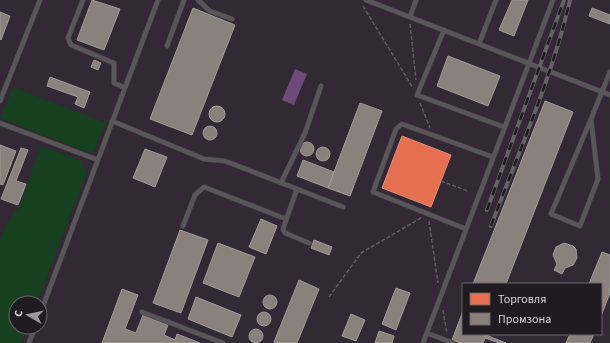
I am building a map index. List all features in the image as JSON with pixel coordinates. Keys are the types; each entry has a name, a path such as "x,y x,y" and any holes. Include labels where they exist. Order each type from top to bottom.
{"lane":[{"path":"0,101 40,0"},
{"path":"83,0 68,38 70,45 114,63 114,83 125,88"},
{"path":"47,295 158,0"},
{"path":"167,46 184,0"},
{"path":"198,0 210,11 232,19"},
{"path":"366,0 610,95"},
{"path":"410,17 416,0"},
{"path":"479,44 496,0"},
{"path":"424,343 528,63 553,0"},
{"path":"444,30 417,95 504,127"},
{"path":"591,119 598,179 580,226 551,214 610,72"},
{"path":"281,183 305,133 321,86"},
{"path":"112,121 204,159 225,161 343,207"},
{"path":"0,123 98,160"},
{"path":"466,229 373,192 396,129 402,124 493,157"},
{"path":"183,226 195,194 204,187 286,219"},
{"path":"297,189 283,229 285,234 309,243"},
{"path":"142,312 222,343"},
{"path":"428,333 454,343"}],"path":[{"path":"360,0 417,95"},
{"path":"441,181 468,191"},
{"path":"329,297 361,253 428,213 437,272"}],"shaded area":[{"path":"0,0 610,0 610,343 0,343"},
{"path":"295,69 307,74 294,105 282,100"}],"green space":[{"path":"13,87 106,123 94,152 87,152 0,118"},
{"path":"41,146 82,161 82,166 87,171 40,295 8,295 8,335 24,335 21,343 0,343 0,240 7,223 19,207"}],"building: Торговля":[{"path":"402,136 451,155 431,207 382,188"}],"building: Промзона":[{"path":"92,0 120,9 104,50 77,40"},
{"path":"512,0 528,0 514,36 499,30"},
{"path":"193,8 235,25 192,135 150,119"},
{"path":"592,8 610,15 610,24 589,16"},
{"path":"0,12 10,16 1,40 0,39"},
{"path":"448,56 500,76 488,106 437,86"},
{"path":"94,60 101,63 98,70 91,67"},
{"path":"50,77 90,92 84,108 75,104 78,97 47,86"},
{"path":"545,101 573,112 506,283 473,283"},
{"path":"360,103 382,111 350,196 328,188"},
{"path":"217,106 224,111 225,114 220,121 217,122 210,117 209,114 214,107"},
{"path":"207,126 213,126 217,130 217,136 213,140 207,140 203,136 203,130"},
{"path":"304,142 310,142 314,146 314,152 310,156 304,156 300,152 300,146"},
{"path":"0,145 16,151 3,185 0,184"},
{"path":"320,147 326,147 330,151 330,157 326,161 320,161 316,157 316,151"},
{"path":"21,148 28,150 16,181 26,184 18,205 1,199"},
{"path":"145,149 167,157 155,187 133,178"},
{"path":"303,160 334,172 328,188 297,176"},
{"path":"261,219 277,226 266,254 249,247"},
{"path":"180,230 208,240 181,313 153,303"},
{"path":"314,240 332,247 329,255 311,248"},
{"path":"218,243 255,257 239,297 203,283"},
{"path":"564,243 573,246 576,249 577,258 573,265 565,268 562,274 554,270 557,264 553,255 556,247"},
{"path":"602,252 610,255 610,293 602,313 602,283 589,283"},
{"path":"299,280 319,289 297,343 274,342"},
{"path":"396,288 410,293 396,330 382,324"},
{"path":"122,289 138,295 125,329 136,333 143,315 168,325 164,335 175,340 177,334 200,343 102,343"},
{"path":"267,295 273,295 277,299 277,305 273,309 267,309 263,305 263,299"},
{"path":"196,297 241,315 232,337 188,319"},
{"path":"261,312 267,312 271,316 271,322 267,326 261,326 257,322 257,316"},
{"path":"351,314 365,320 356,341 342,336"},
{"path":"462,314 462,335 487,335 483,343 460,343 452,340"},
{"path":"253,329 259,329 263,333 263,339 259,343 253,343 249,339 249,333"},
{"path":"379,331 394,336 392,343 375,343"},
{"path":"486,335 506,343 499,343 485,338"},
{"path":"570,335 594,335 590,343 566,343"}],"railway":[{"path":"487,210 564,0"},
{"path":"491,226 554,58 570,0"}]}
